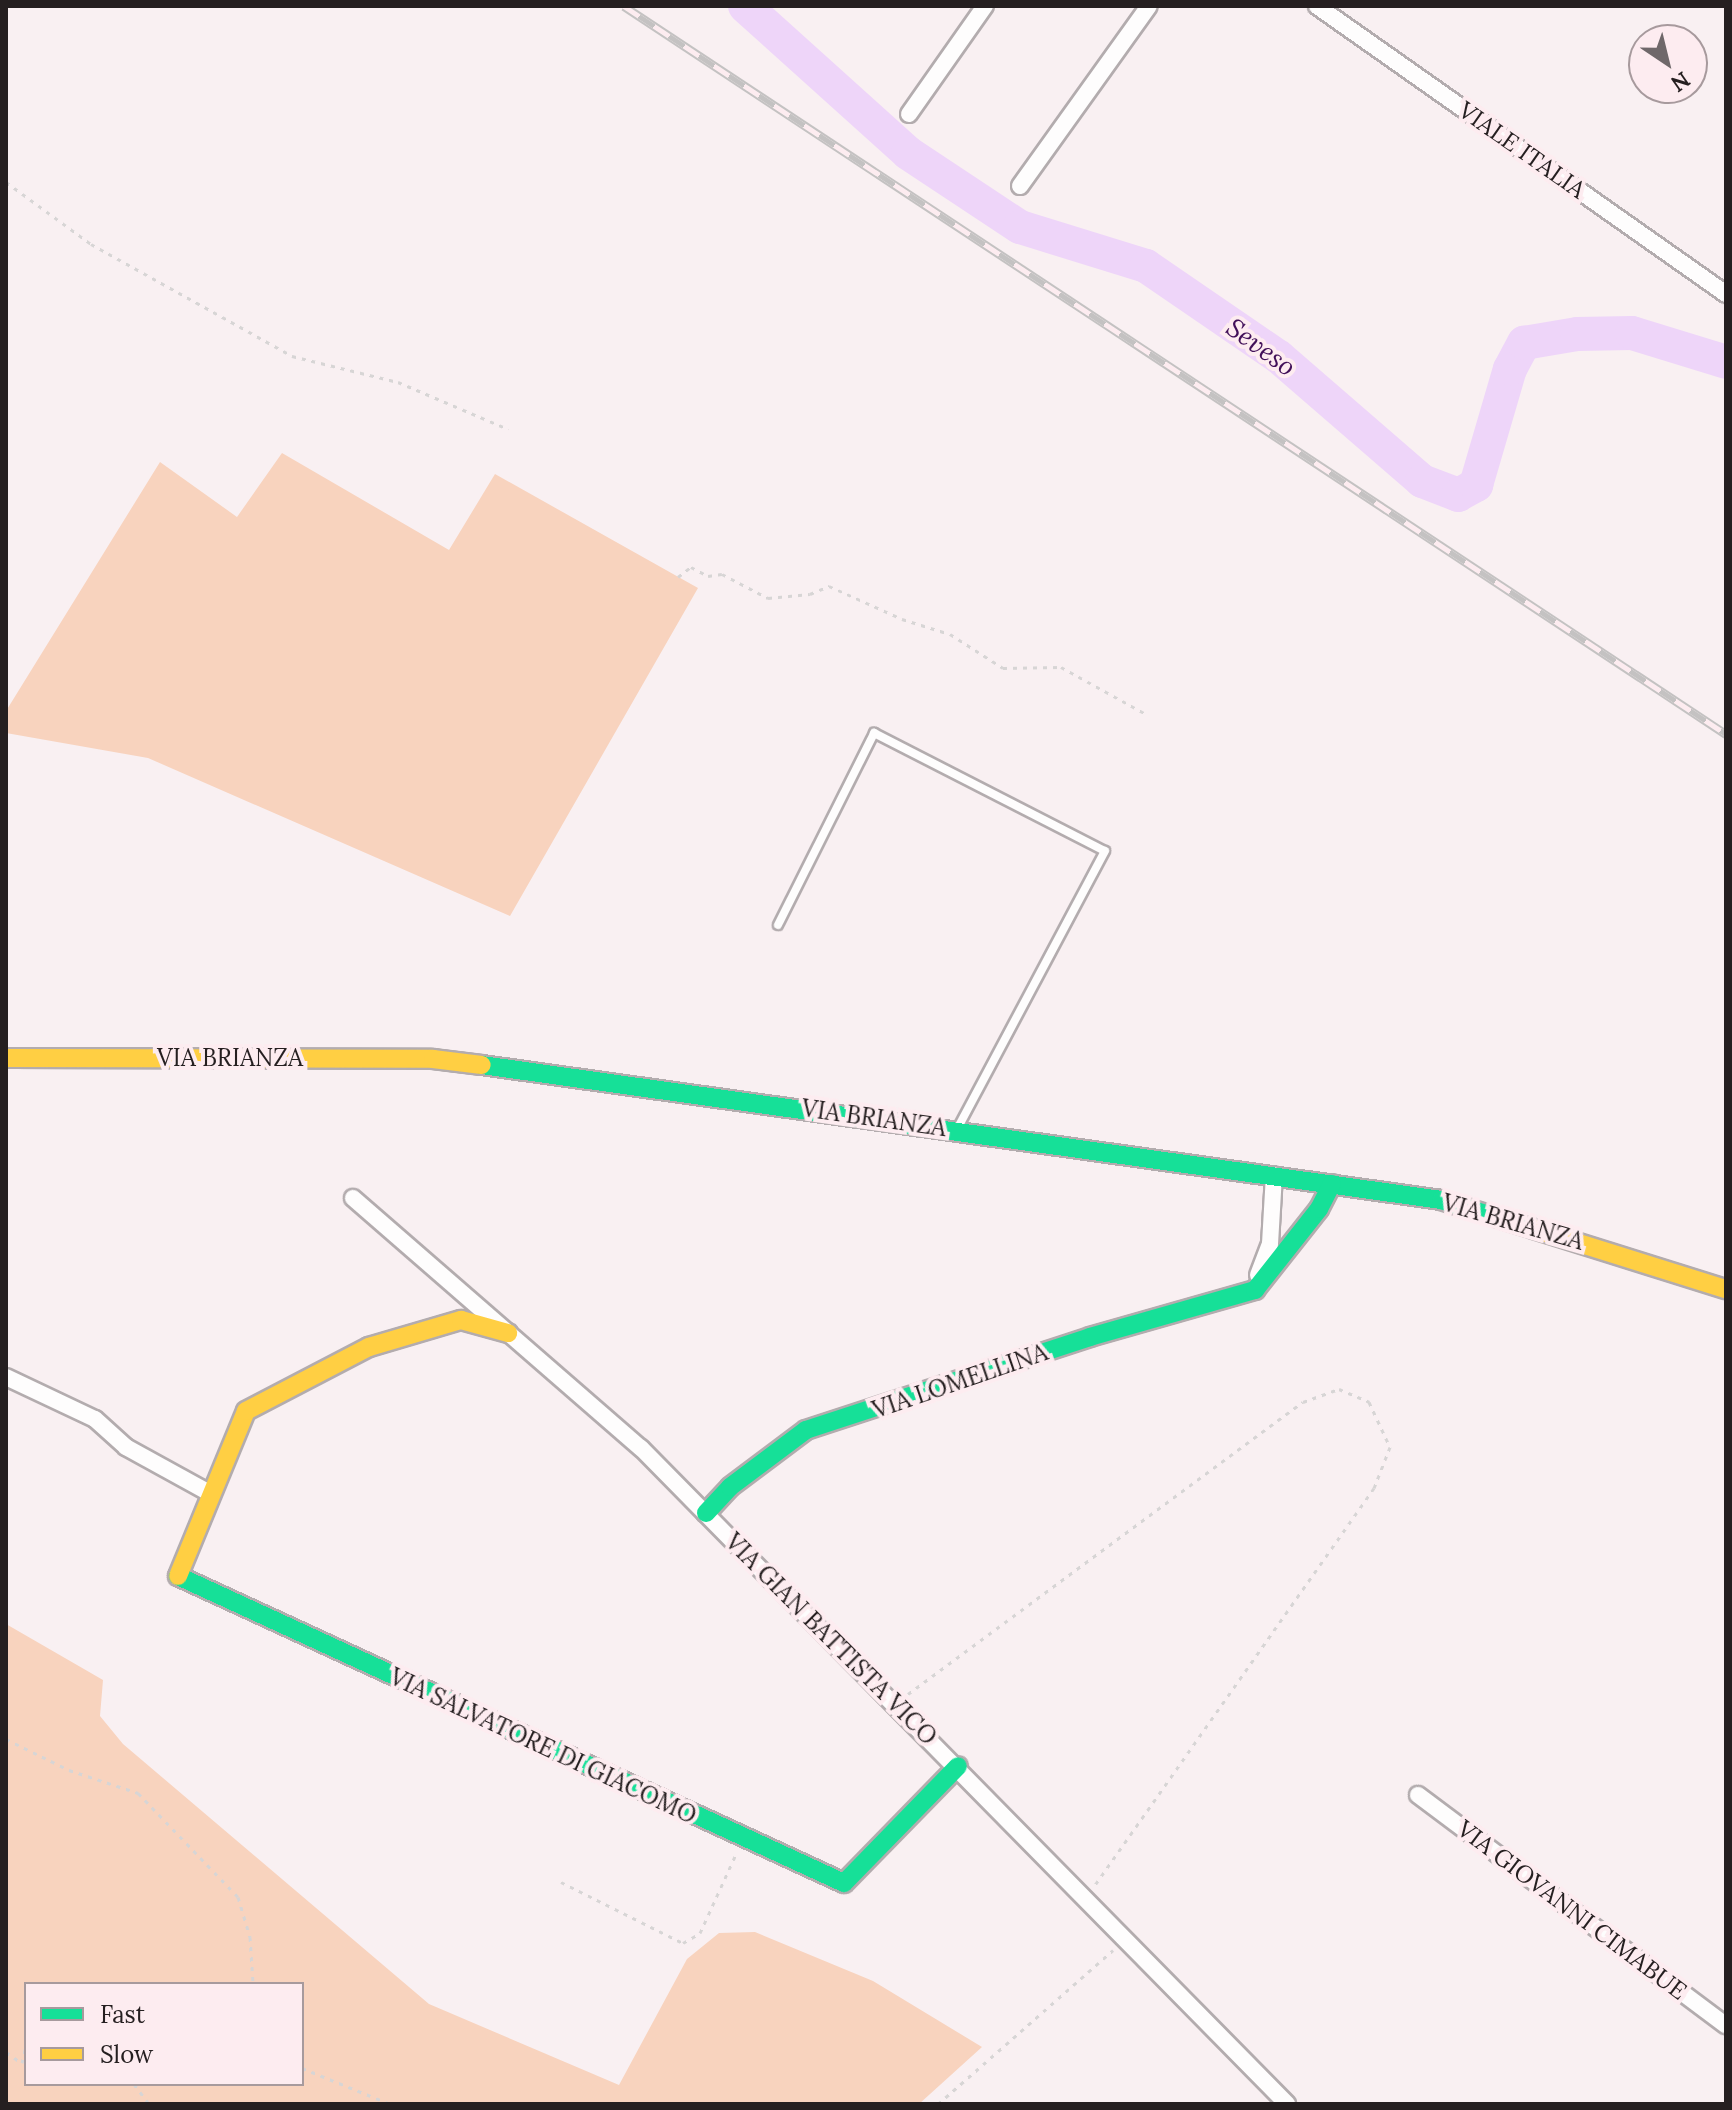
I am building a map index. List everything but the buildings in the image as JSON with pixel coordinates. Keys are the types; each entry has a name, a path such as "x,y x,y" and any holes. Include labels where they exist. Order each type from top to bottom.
{"street":[{"path":"909,114 985,6"},
{"path":"1020,186 1149,6"},
{"name":"VIALE ITALIA","path":"1317,6 1726,294"},
{"name":"VIA BRIANZA","path":"6,1058 433,1059 1441,1200 1726,1289"},
{"path":"1240,1298 1257,1278 1270,1244 1274,1175"},
{"name":"VIA LOMELLINA","path":"706,1513 730,1487 806,1430 1090,1337 1240,1298 1255,1290 1319,1209 1332,1184"},
{"name":"VIA GIAN BATTISTA VICO","path":"353,1198 641,1448 958,1766 1287,2104"},
{"name":"VIA SALVATORE DI GIACOMO","path":"508,1333 461,1320 369,1347 246,1411 208,1492 176,1575 742,1840 844,1883 958,1766"},
{"path":"6,1377 95,1419 126,1447 208,1492"},
{"name":"VIA GIOVANNI CIMABUE","path":"1418,1795 1726,2025"}],"lane":[{"path":"778,925 874,733 1105,851 957,1130"}],"path":[{"path":"6,182 91,244 292,356 398,382 508,429"},
{"path":"678,577 691,567 708,576 722,574 768,598 810,594 829,586 902,619 950,634 1003,668 1061,667 1079,680 1103,686 1144,713"},
{"path":"895,1703 1303,1402 1339,1389 1369,1402 1390,1447 1374,1488 1085,1899"},
{"path":"6,1739 69,1770 138,1793 238,1897 250,1937 253,1982"},
{"path":"561,1882 683,1943 700,1933 742,1840"},
{"path":"938,2104 1125,1940"},
{"path":"6,2052 22,2063 24,2054"},
{"path":"304,2069 390,2104"},
{"path":"136,2086 149,2104"}],"shaded area":[{"path":"282,453 449,550 495,474 698,588 510,916 148,758 6,733 6,711 160,462 237,517"},
{"path":"6,1624 103,1680 100,1716 123,1744 429,2004 619,2085 687,1959 719,1933 755,1932 873,1981 982,2047 919,2104 6,2104"}],"waterway":[{"name":"Seveso","path":"745,6 908,153 1020,227 1146,266 1279,357 1422,481 1458,495 1476,485 1510,369 1524,343 1577,334 1632,333 1726,362"}],"railway":[{"path":"624,6 1726,734"}],"traffic: fast":[{"path":"482,1065 1441,1200 1534,1229"},
{"path":"706,1513 730,1487 806,1430 1090,1337 1255,1290 1319,1209 1332,1184"},
{"path":"178,1576 844,1883 958,1766"}],"traffic: slow":[{"path":"6,1058 433,1059 482,1065"},
{"path":"1534,1229 1726,1289"},
{"path":"178,1576 246,1411 369,1347 461,1320 508,1333"}]}
